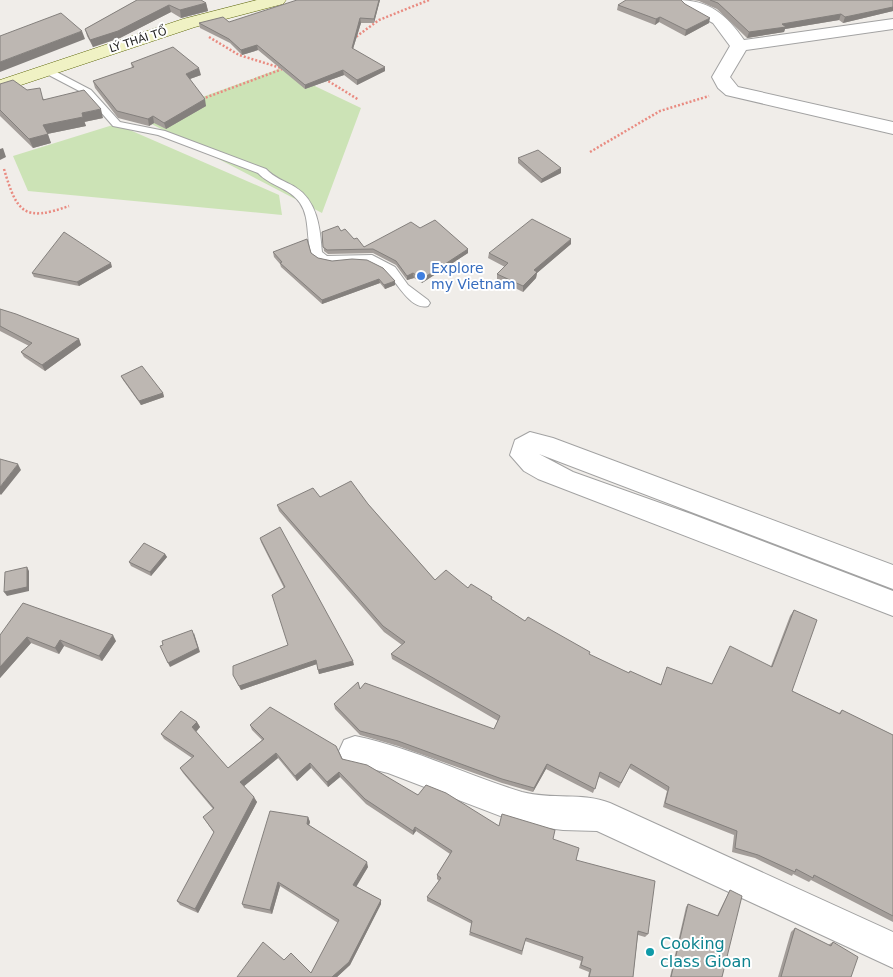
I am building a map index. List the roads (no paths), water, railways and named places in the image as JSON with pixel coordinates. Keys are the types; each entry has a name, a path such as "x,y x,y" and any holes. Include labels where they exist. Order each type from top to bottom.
{"street":[{"name":"LÝ THÁI TỔ","path":"0,86 188,23 277,0"},
{"path":"685,0 694,7 716,17 728,28 740,46"},
{"path":"740,46 893,24"},
{"path":"740,46 733,59 727,64 721,77 724,84 732,91 891,121"},
{"path":"893,577 764,541 554,474 528,462 523,455 524,447 530,442 544,445 764,541 893,604"},
{"path":"355,751 388,758 524,809 563,814 598,815 893,950"}],"lane":[{"path":"46,70 88,92 117,124 161,133 222,158 243,162 262,171 271,182 291,189 302,197 309,207 317,254 325,260 368,258 391,270 404,288 424,303"}],"place":[{"name":"Explore my Vietnam","path":"421,276"},
{"name":"Cooking class Gioan","path":"650,952"}]}
